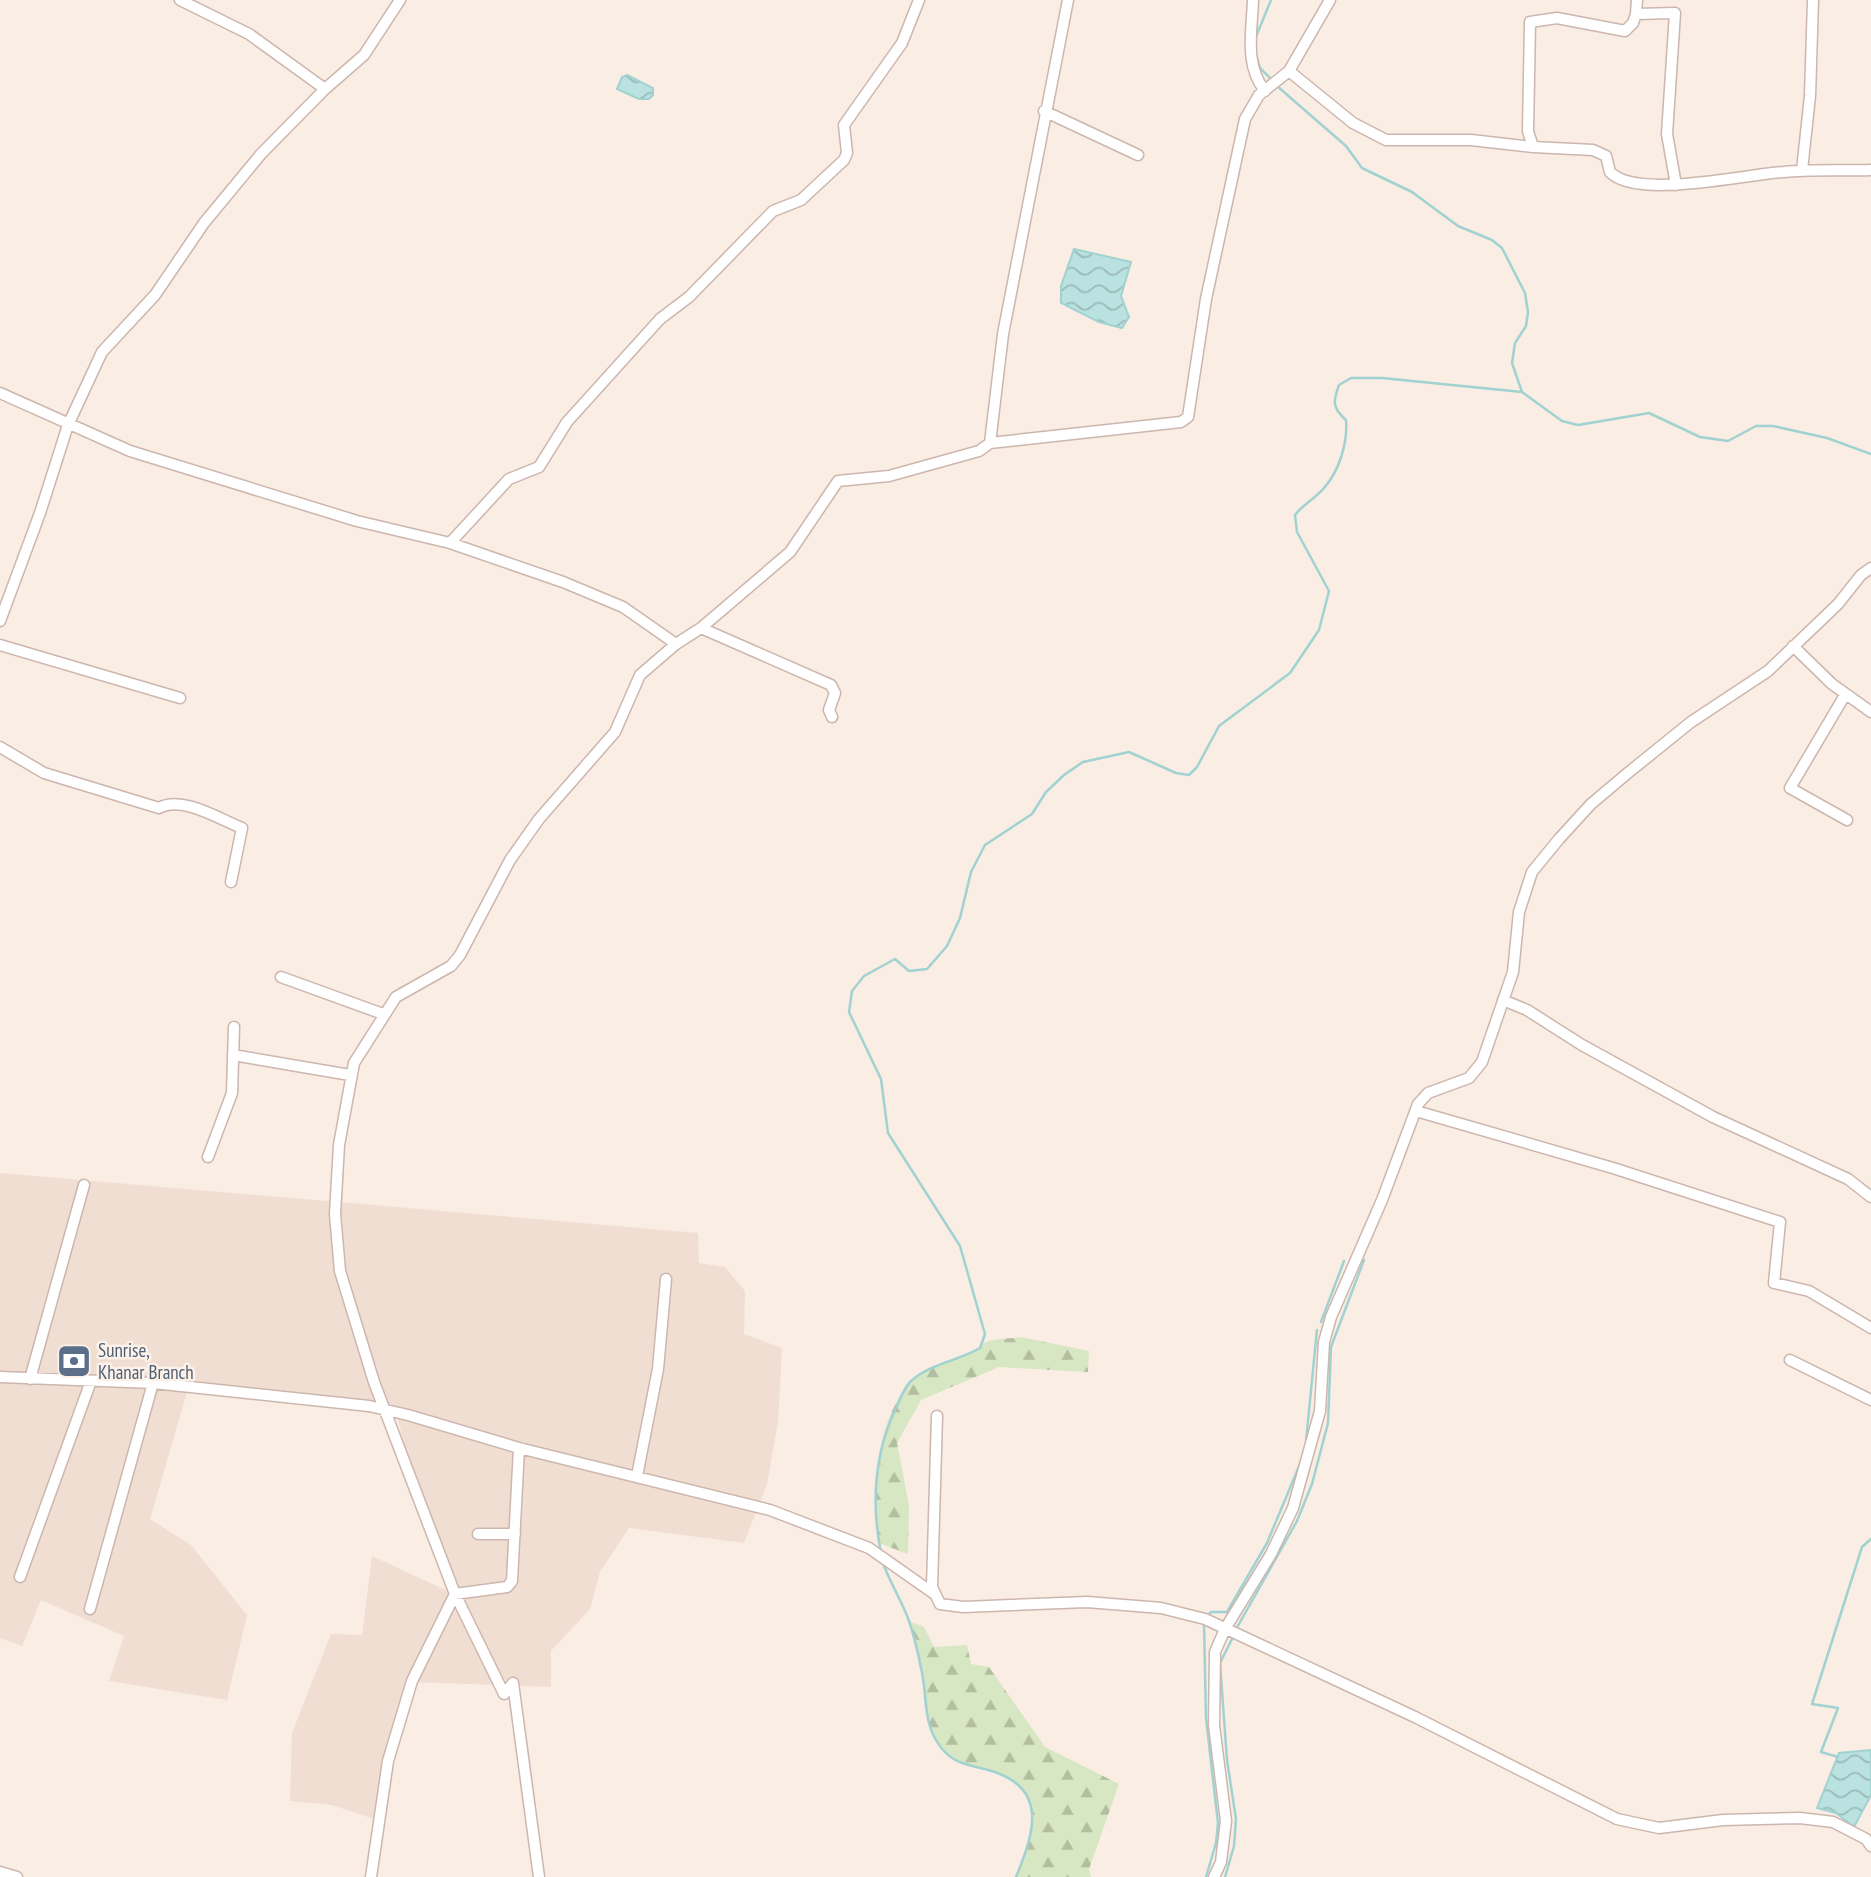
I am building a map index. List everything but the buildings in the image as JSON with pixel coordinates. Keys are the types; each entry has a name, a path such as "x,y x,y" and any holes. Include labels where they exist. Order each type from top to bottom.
{"street":[{"path":"180,0 249,34 325,89"},
{"path":"0,621 40,513 68,425 102,352 155,295 204,223 245,174 325,89 364,55 400,0"},
{"path":"450,543 509,480 539,467 567,422 660,318 690,297 773,211 802,200 844,160 848,153 844,125 902,43 919,0"},
{"path":"989,443 1003,334 1044,111 1068,0"},
{"path":"1253,0 1251,58 1254,74 1267,89"},
{"path":"539,1877 513,1683 504,1694 455,1594 384,1409 340,1271 335,1214 339,1145 350,1075 383,1014 396,997 451,966 460,955 510,860 539,819 615,733 640,675 676,644 701,628 790,552 838,481 889,475 979,451 989,443 1181,422 1188,418 1206,299 1245,119 1267,89 1286,74 1330,0"},
{"path":"1533,147 1528,131 1530,22 1557,18 1625,31 1633,23 1637,0"},
{"path":"1802,170 1810,96 1813,0"},
{"path":"1636,14 1675,13 1667,134 1676,186"},
{"path":"1286,74 1353,123 1386,141 1471,140 1598,151 1606,156 1610,172 1624,181 1676,186 1802,170 1871,170"},
{"path":"1044,111 1138,155"},
{"path":"0,393 15,397 68,425 130,452 357,521 450,543 563,582 624,607 676,644"},
{"path":"1214,1877 1221,1862 1226,1821 1214,1725 1215,1652 1225,1629 1271,1554 1293,1508 1320,1411 1324,1342 1331,1317 1382,1200 1416,1111 1429,1093 1469,1077 1482,1062 1513,972 1519,912 1532,872 1591,804 1691,722 1768,671 1838,604 1861,575 1871,568"},
{"path":"701,628 831,685 835,692 829,709 832,717"},
{"path":"0,645 180,698"},
{"path":"1793,646 1845,695 1871,712"},
{"path":"1845,695 1790,788 1847,820"},
{"path":"0,747 10,756 44,773 159,808 173,803 186,806 242,828 231,882"},
{"path":"281,977 383,1014"},
{"path":"1503,1000 1527,1010 1582,1045 1713,1117 1848,1179 1871,1197"},
{"path":"208,1157 232,1093 234,1027"},
{"path":"233,1055 350,1075"},
{"path":"1416,1111 1626,1172 1780,1222 1774,1283 1809,1291 1871,1328"},
{"path":"30,1378 84,1185"},
{"path":"637,1476 658,1369 666,1279"},
{"path":"1790,1360 1871,1400"},
{"path":"0,1377 153,1383 384,1409 519,1448 770,1510 869,1548 933,1593 940,1604 953,1607 1087,1602 1161,1608 1205,1619 1415,1717 1617,1819 1660,1828 1723,1820 1800,1818 1833,1822 1866,1839 1871,1846"},
{"path":"20,1577 91,1381"},
{"path":"90,1609 153,1383"},
{"path":"933,1593 937,1416"},
{"path":"455,1594 511,1585 519,1448"},
{"path":"478,1534 514,1534"},
{"path":"371,1877 388,1761 412,1681 455,1594"},
{"path":"0,1872 17,1877"}],"shaded area":[{"path":"0,1173 698,1233 699,1263 725,1267 745,1291 744,1334 782,1348 778,1422 767,1484 744,1543 629,1528 600,1572 590,1609 551,1651 551,1687 412,1682 388,1761 380,1821 332,1805 290,1801 292,1733 331,1634 362,1635 372,1556 454,1594 416,1492 397,1416 188,1389 150,1519 191,1545 247,1615 227,1700 109,1681 124,1636 41,1600 22,1646 0,1638"}],"green space":[{"path":"1021,1337 1089,1351 1088,1372 999,1367 921,1400 897,1443 909,1506 908,1554 879,1543 876,1503 878,1459 889,1418 898,1399 910,1383 925,1372 969,1354 988,1341"},
{"path":"909,1621 924,1627 934,1647 967,1645 971,1664 989,1667 1045,1747 1119,1784 1089,1869 1091,1877 1016,1877 1031,1827 1032,1812 1028,1799 1020,1787 1006,1777 958,1762 937,1742 928,1718 923,1674"}],"water":[{"path":"627,75 653,88 653,95 649,99 639,99 617,89 622,77"},
{"path":"1074,249 1131,262 1121,296 1129,317 1122,328 1099,322 1061,303 1061,286"},
{"path":"1871,1750 1871,1795 1854,1827 1836,1813 1817,1808 1839,1753"}],"waterway":[{"path":"1255,39 1271,0"},
{"path":"1256,55 1260,68 1273,81"},
{"path":"1277,86 1346,146 1362,168 1412,192 1458,226 1492,240 1502,248 1525,293 1528,312 1526,326 1515,343 1512,363 1522,392"},
{"path":"881,1553 876,1516 876,1480 888,1427 902,1395 908,1384 918,1375 980,1348 985,1334 960,1246 888,1133 881,1079 849,1012 852,991 864,976 895,959 909,971 927,969 947,946 960,918 971,872 985,845 1032,814 1046,792 1064,775 1083,762 1129,752 1176,773 1189,775 1197,767 1219,726 1290,673 1319,630 1329,591 1297,532 1295,515 1324,488 1341,456 1346,438 1346,420 1335,404 1339,385 1351,378 1382,378 1522,392 1562,421 1578,425 1649,413 1700,437 1728,441 1756,426 1773,426 1827,438 1871,454"},
{"path":"1235,1631 1297,1521 1312,1484 1328,1423 1331,1347 1364,1260"},
{"path":"1321,1322 1344,1261"},
{"path":"1306,1441 1317,1330"},
{"path":"1208,1615 1211,1612 1227,1612 1267,1543 1300,1464"},
{"path":"1838,1757 1821,1752 1838,1708 1812,1704 1862,1547 1871,1539"},
{"path":"883,1563 913,1632 929,1723 936,1740 952,1758 1008,1778 1021,1788 1029,1800 1031,1828 1016,1877"},
{"path":"1204,1624 1206,1718 1218,1823 1216,1843 1206,1877"},
{"path":"1225,1877 1234,1846 1236,1819 1227,1760 1220,1663 1233,1637"}],"place":[{"name":"Sunrise, Khanar Branch","path":"74,1361"}]}
